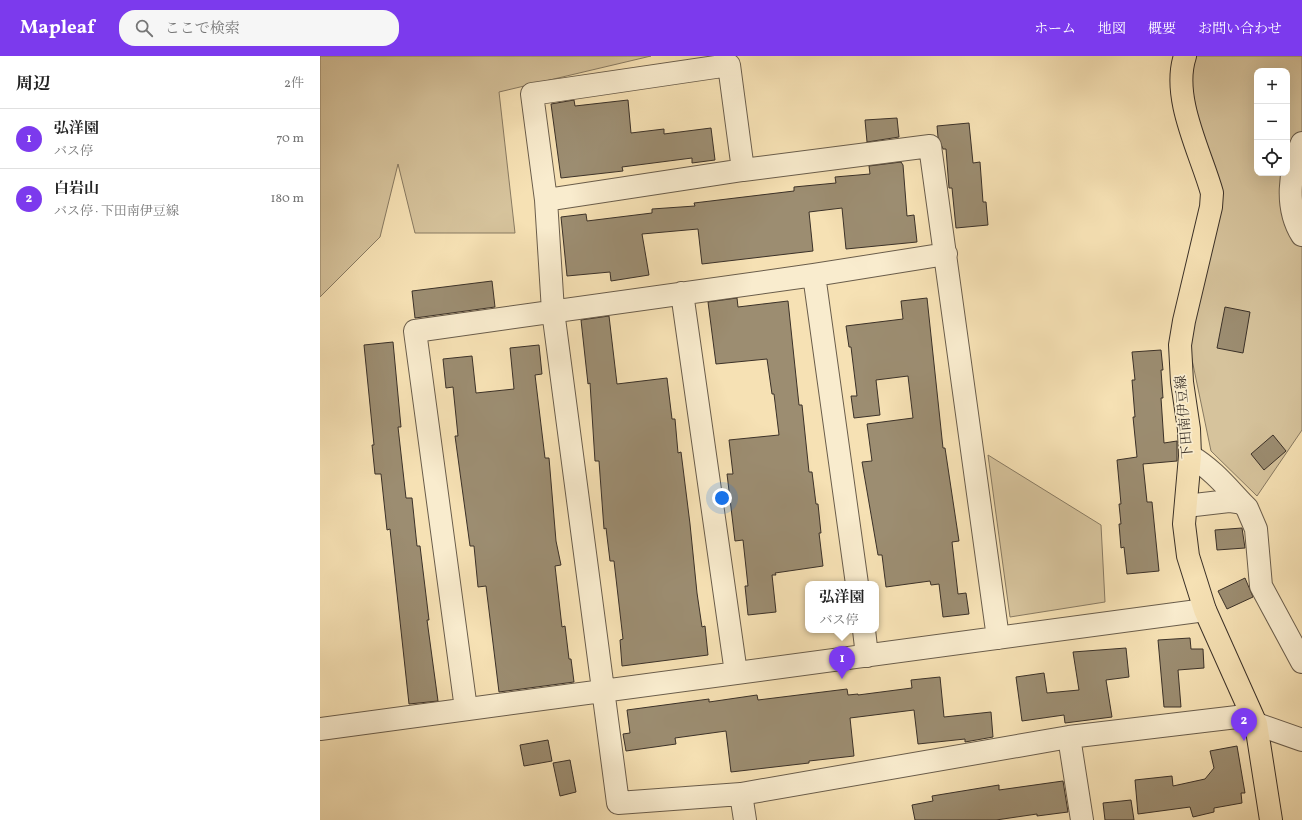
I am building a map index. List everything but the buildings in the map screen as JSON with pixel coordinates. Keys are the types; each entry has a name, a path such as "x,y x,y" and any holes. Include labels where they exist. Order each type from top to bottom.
{"main road":[{"name":"下田南伊豆線","path":"1185,56 1182,86 1184,108 1212,193 1211,207 1184,321 1180,345 1182,382 1189,429 1190,456 1184,524 1188,556 1205,610 1256,724 1271,820"}],"street":[{"path":"743,170 729,65 532,94 546,200 554,312 618,803 741,794 1069,737 1238,717 1302,740"},
{"path":"1302,143 1292,173 1291,199 1294,219 1302,236"},
{"path":"546,200 743,170 930,146 998,638"},
{"path":"466,709 415,331 814,275 946,254"},
{"path":"814,275 857,581"},
{"path":"682,293 736,673"},
{"path":"1190,456 1201,462 1220,479 1248,508 1256,529 1261,586 1302,662"},
{"path":"1186,506 1229,500 1242,503"},
{"path":"320,729 1205,610"},
{"path":"864,633 867,656"},
{"path":"1069,737 1082,820"},
{"path":"741,794 745,820"}],"shaded area":[{"path":"320,56 651,56 499,92 515,233 415,233 398,164 380,237 320,297"},
{"path":"1186,56 1302,56 1302,430 1257,496 1211,451 1184,321 1212,193"},
{"path":"988,455 1101,525 1105,602 1010,617"}],"place":[{"name":"弘洋園","path":"842,679"},
{"name":"白岩山","path":"1244,741"}]}
